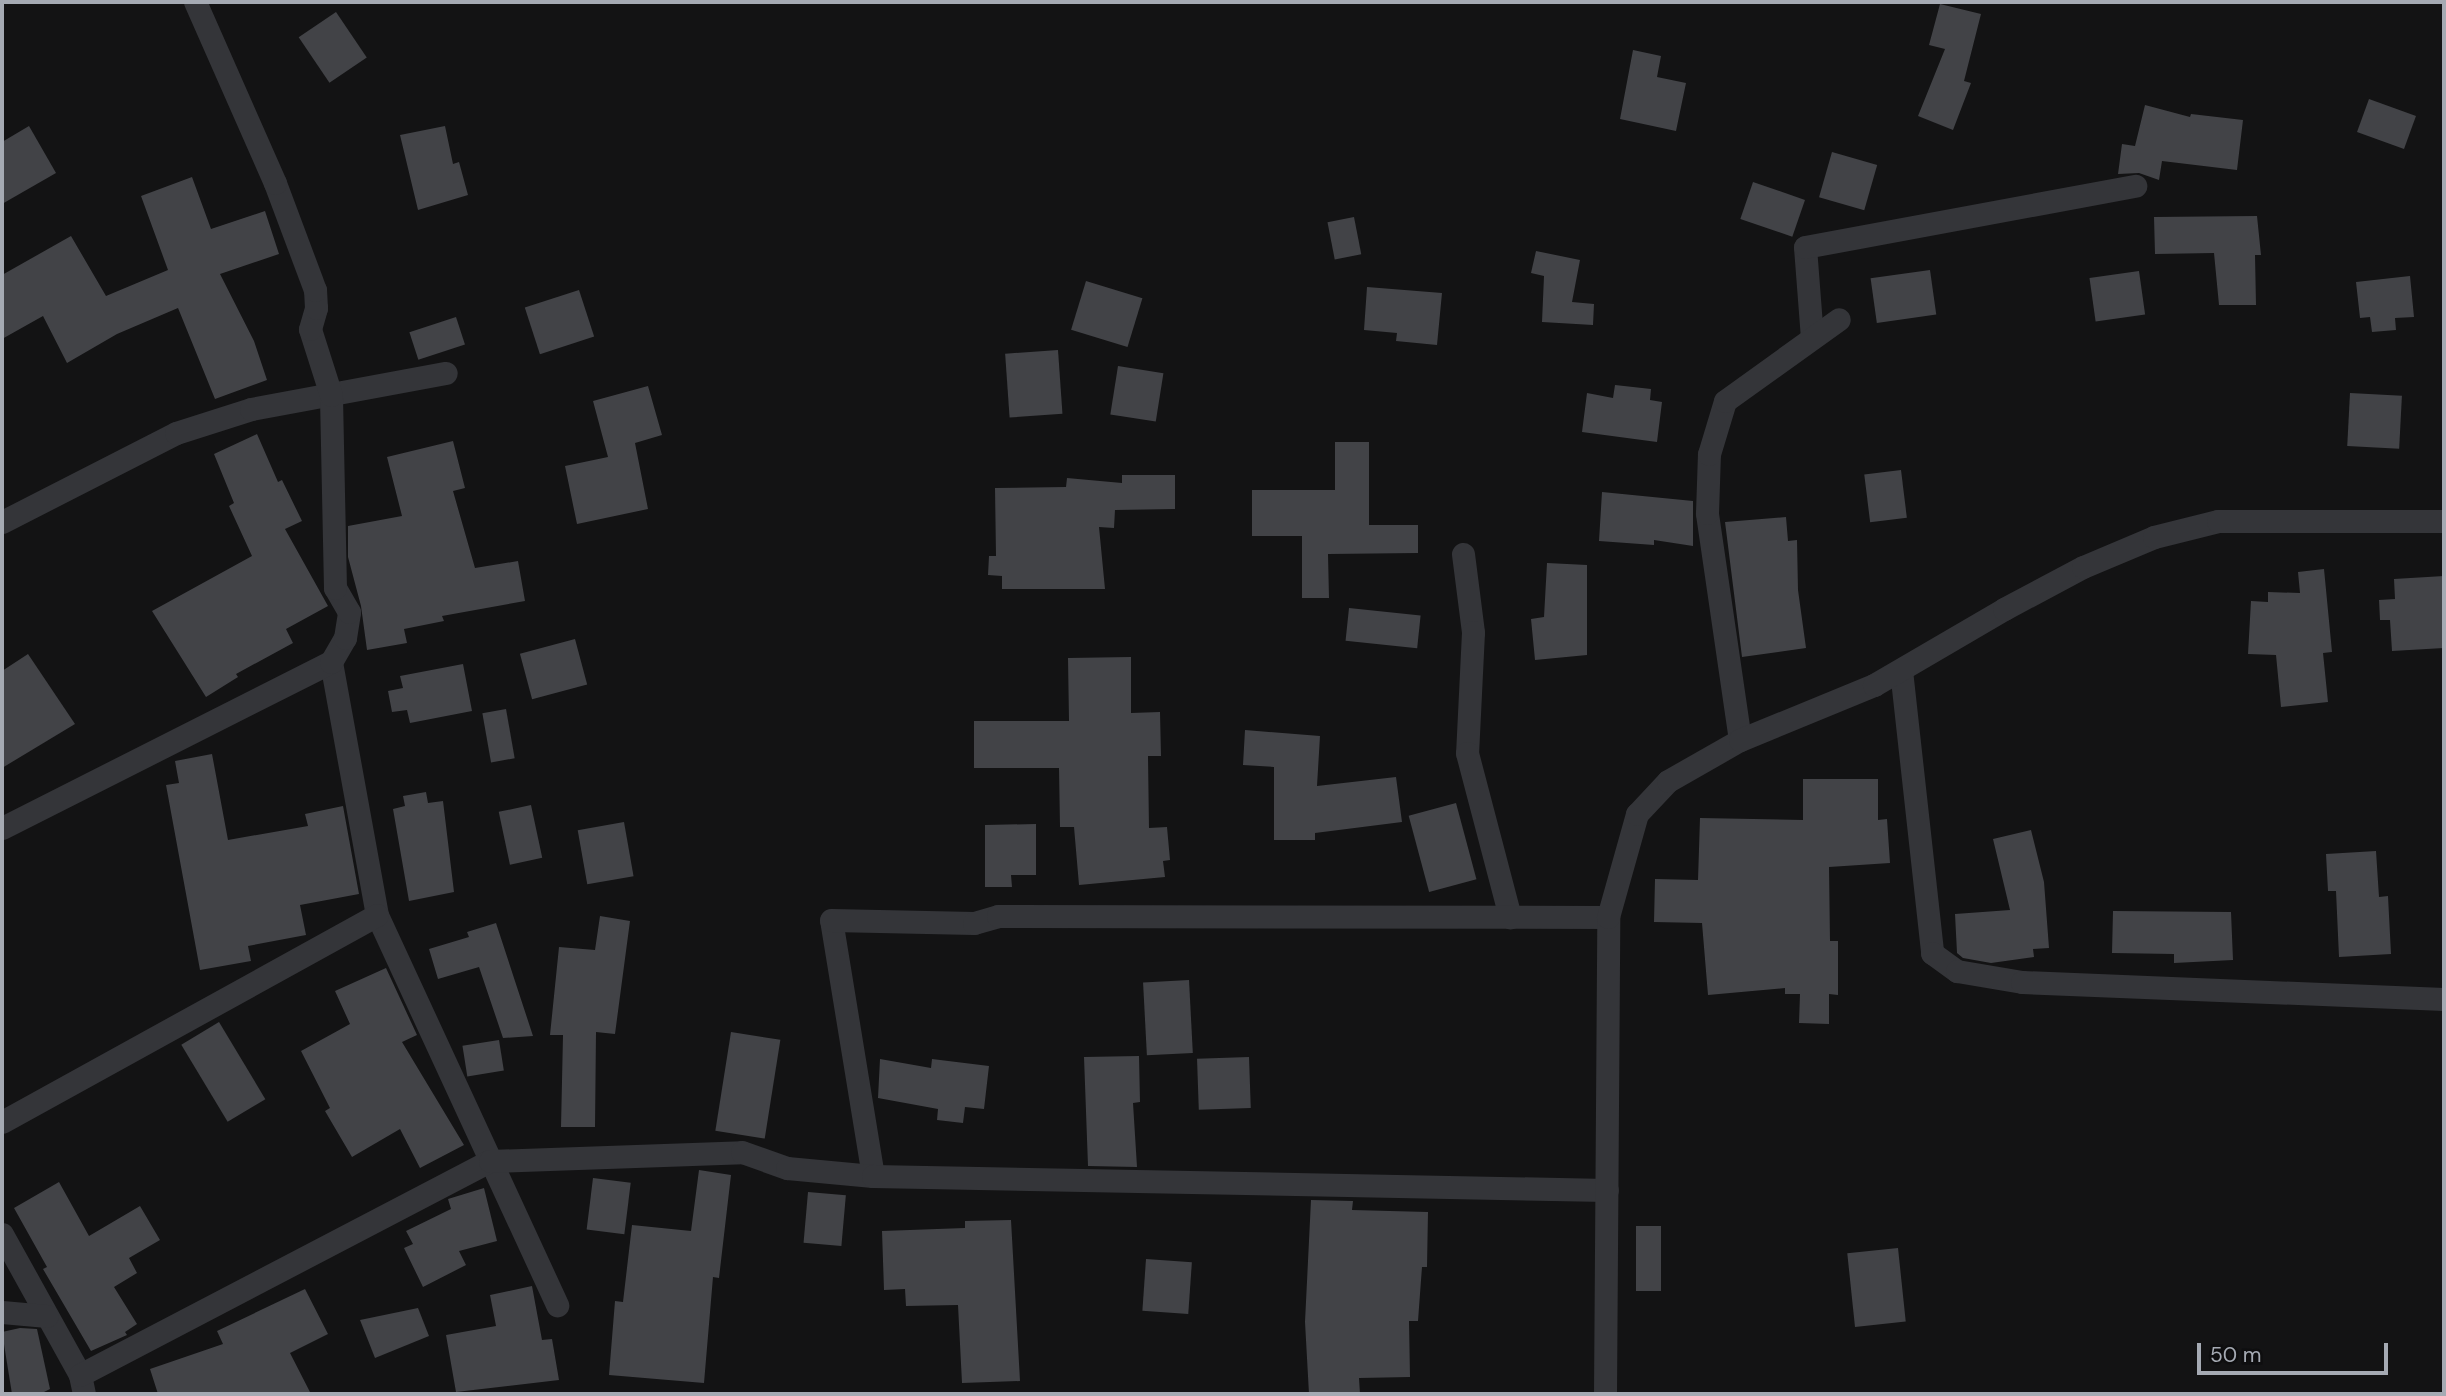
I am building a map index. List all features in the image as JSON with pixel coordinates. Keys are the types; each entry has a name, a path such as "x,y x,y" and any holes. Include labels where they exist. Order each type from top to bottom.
{"street":[{"path":"2,828 331,662 345,638 349,612 335,588 331,395 310,329 316,308 315,290 275,183 195,2"},
{"path":"1812,338 1805,247 2134,186"},
{"path":"1740,740 1707,513 1709,454 1725,401 1839,319"},
{"path":"2,522 176,433 251,409 446,373"},
{"path":"1605,1394 1608,917 1637,814 1668,781 1740,740 1874,685 2072,573 2154,537 2218,521 2444,522"},
{"path":"1463,554 1473,632 1467,752 1510,916"},
{"path":"331,662 377,915 557,1305"},
{"path":"1901,670 1933,953 1957,971 2022,982 2444,999"},
{"path":"2,1122 377,915"},
{"path":"873,1176 831,920 974,923 998,916 1608,917"},
{"path":"2,1234 82,1385 490,1161 743,1152 787,1168 873,1176 1607,1190"},
{"path":"2,1312 47,1316"}],"building":[{"path":"1940,4 1981,14 1964,81 1971,83 1953,130 1918,116 1945,49 1929,45"},
{"path":"336,12 367,58 329,83 299,37"},
{"path":"1633,50 1661,56 1657,77 1686,83 1676,131 1620,119"},
{"path":"2369,99 2416,116 2404,149 2357,132"},
{"path":"2145,105 2190,117 2191,114 2243,120 2237,170 2162,161 2159,180 2139,173 2118,174 2122,144 2135,146"},
{"path":"29,126 56,173 2,204 2,142"},
{"path":"445,126 453,164 459,162 468,195 418,210 400,135"},
{"path":"1832,152 1877,165 1864,210 1819,197"},
{"path":"192,177 211,229 265,211 279,254 220,274 254,341 267,380 215,399 178,308 117,334 67,363 43,316 2,339 2,275 71,236 106,296 168,270 141,196"},
{"path":"1753,182 1805,200 1792,237 1740,219"},
{"path":"2257,216 2261,255 2255,255 2256,305 2219,305 2214,253 2155,254 2154,217"},
{"path":"1354,217 1361,254 1335,259 1327,222"},
{"path":"1536,251 1580,260 1572,302 1594,304 1593,325 1542,322 1544,276 1531,273"},
{"path":"1930,270 1936,315 1877,323 1871,278"},
{"path":"2139,271 2145,315 2096,322 2089,278"},
{"path":"2410,276 2414,317 2395,318 2396,330 2372,332 2370,317 2360,318 2356,282"},
{"path":"1086,281 1142,298 1128,347 1071,330"},
{"path":"1367,287 1442,293 1437,345 1396,341 1397,333 1364,330"},
{"path":"579,290 594,337 540,354 525,308"},
{"path":"456,317 465,345 418,360 409,332"},
{"path":"1058,350 1062,414 1010,418 1005,354"},
{"path":"1118,366 1163,373 1156,422 1110,414"},
{"path":"1615,385 1651,389 1650,400 1662,402 1657,442 1582,432 1587,393 1613,398"},
{"path":"648,386 662,435 635,443 648,509 577,524 565,466 608,457 593,401"},
{"path":"2350,393 2402,396 2399,449 2347,446"},
{"path":"257,434 278,482 282,480 302,521 285,529 328,606 286,629 293,643 236,674 238,677 206,697 152,611 252,556 229,506 234,503 214,454"},
{"path":"453,441 465,488 453,491 475,568 518,561 525,601 442,616 444,621 404,629 407,643 367,650 361,606 348,557 348,526 402,516 387,457"},
{"path":"1335,442 1369,442 1369,525 1418,525 1418,553 1328,554 1329,598 1302,598 1302,536 1252,536 1252,490 1335,490"},
{"path":"1901,470 1907,518 1870,522 1864,475"},
{"path":"1122,475 1175,475 1175,509 1115,510 1114,528 1099,527 1105,589 1002,589 1002,576 988,575 989,556 996,556 995,488 1066,487 1067,478 1122,483"},
{"path":"1602,492 1693,501 1693,546 1654,540 1654,545 1599,541"},
{"path":"1786,517 1788,541 1797,540 1798,590 1806,648 1742,657 1725,522"},
{"path":"1547,563 1587,565 1587,655 1535,660 1531,619 1544,617"},
{"path":"2324,569 2332,652 2323,653 2328,702 2281,707 2276,655 2248,654 2251,601 2268,602 2268,592 2300,593 2298,572"},
{"path":"2444,576 2444,648 2392,651 2390,620 2380,620 2379,600 2395,599 2394,579"},
{"path":"1349,608 1421,616 1417,648 1346,641"},
{"path":"575,639 587,684 532,699 520,654"},
{"path":"28,654 75,724 2,768 2,671"},
{"path":"1131,657 1131,713 1160,712 1161,756 1148,756 1149,828 1167,827 1170,860 1163,861 1165,877 1079,885 1074,827 1060,827 1059,768 974,768 974,721 1069,721 1068,658"},
{"path":"463,664 472,711 410,723 407,710 392,712 388,691 403,688 400,676"},
{"path":"506,709 515,758 491,762 482,713"},
{"path":"1245,730 1320,736 1317,786 1396,777 1402,822 1315,833 1315,840 1274,840 1274,767 1243,765"},
{"path":"212,754 228,840 308,826 305,814 343,806 359,894 300,905 306,935 248,946 251,961 200,970 166,785 179,783 175,761"},
{"path":"1803,779 1878,779 1878,820 1887,819 1890,863 1829,867 1830,941 1838,941 1838,995 1829,994 1829,1024 1799,1023 1800,994 1785,994 1785,988 1708,995 1702,923 1654,922 1655,879 1698,880 1700,818 1803,820"},
{"path":"426,792 428,803 443,801 454,892 409,901 393,809 405,806 403,796"},
{"path":"1456,803 1476,879 1429,892 1409,816"},
{"path":"531,805 542,858 510,865 499,812"},
{"path":"624,822 634,876 587,884 578,830"},
{"path":"1036,824 1036,875 1011,875 1012,887 985,887 985,825"},
{"path":"2031,830 2044,882 2049,948 2033,949 2034,957 1991,963 1963,958 1957,953 1955,914 2010,910 1993,839"},
{"path":"2376,851 2379,897 2388,896 2391,954 2339,957 2336,891 2328,891 2326,854"},
{"path":"2113,911 2231,912 2233,960 2174,963 2174,954 2112,953"},
{"path":"600,916 630,921 615,1034 596,1032 595,1127 561,1127 563,1035 550,1035 559,947 595,950"},
{"path":"496,923 533,1036 503,1038 479,967 438,979 429,949 469,937 467,932"},
{"path":"386,968 417,1035 402,1042 464,1145 420,1168 400,1129 352,1157 325,1111 330,1108 301,1051 350,1024 335,991"},
{"path":"1189,980 1193,1053 1147,1055 1143,982"},
{"path":"219,1022 265,1099 228,1122 181,1045"},
{"path":"731,1032 780,1040 765,1139 715,1131"},
{"path":"499,1040 504,1071 467,1076 462,1046"},
{"path":"1139,1056 1140,1102 1133,1103 1137,1167 1088,1166 1084,1057"},
{"path":"1249,1057 1251,1108 1199,1110 1197,1059"},
{"path":"880,1059 931,1068 932,1059 989,1066 984,1109 965,1107 963,1123 937,1120 938,1109 878,1098"},
{"path":"699,1170 731,1175 719,1278 713,1277 704,1383 609,1375 615,1301 623,1302 632,1225 691,1231"},
{"path":"593,1178 631,1183 624,1234 587,1230"},
{"path":"59,1182 89,1236 140,1206 160,1240 129,1258 137,1273 114,1287 137,1324 125,1332 127,1335 91,1351 43,1269 47,1267 14,1208"},
{"path":"484,1188 497,1241 459,1251 466,1265 423,1287 404,1248 413,1244 406,1231 451,1209 448,1199"},
{"path":"808,1192 846,1195 841,1246 804,1243"},
{"path":"1311,1200 1353,1201 1352,1210 1428,1212 1427,1267 1422,1267 1418,1321 1409,1321 1410,1377 1359,1378 1360,1394 1309,1394 1305,1322"},
{"path":"1011,1220 1020,1381 962,1383 958,1305 906,1306 905,1289 884,1290 882,1231 965,1228 965,1221"},
{"path":"1636,1226 1661,1226 1661,1291 1636,1291"},
{"path":"1898,1248 1906,1322 1855,1327 1847,1253"},
{"path":"1146,1259 1192,1262 1188,1314 1142,1311"},
{"path":"532,1286 542,1340 552,1339 559,1380 456,1392 446,1335 496,1326 490,1295"},
{"path":"305,1289 328,1334 290,1353 311,1394 158,1394 150,1369 223,1344 217,1331"},
{"path":"418,1308 429,1336 375,1358 360,1320"},
{"path":"20,1328 37,1329 50,1389 40,1394 12,1394 2,1332"}]}
